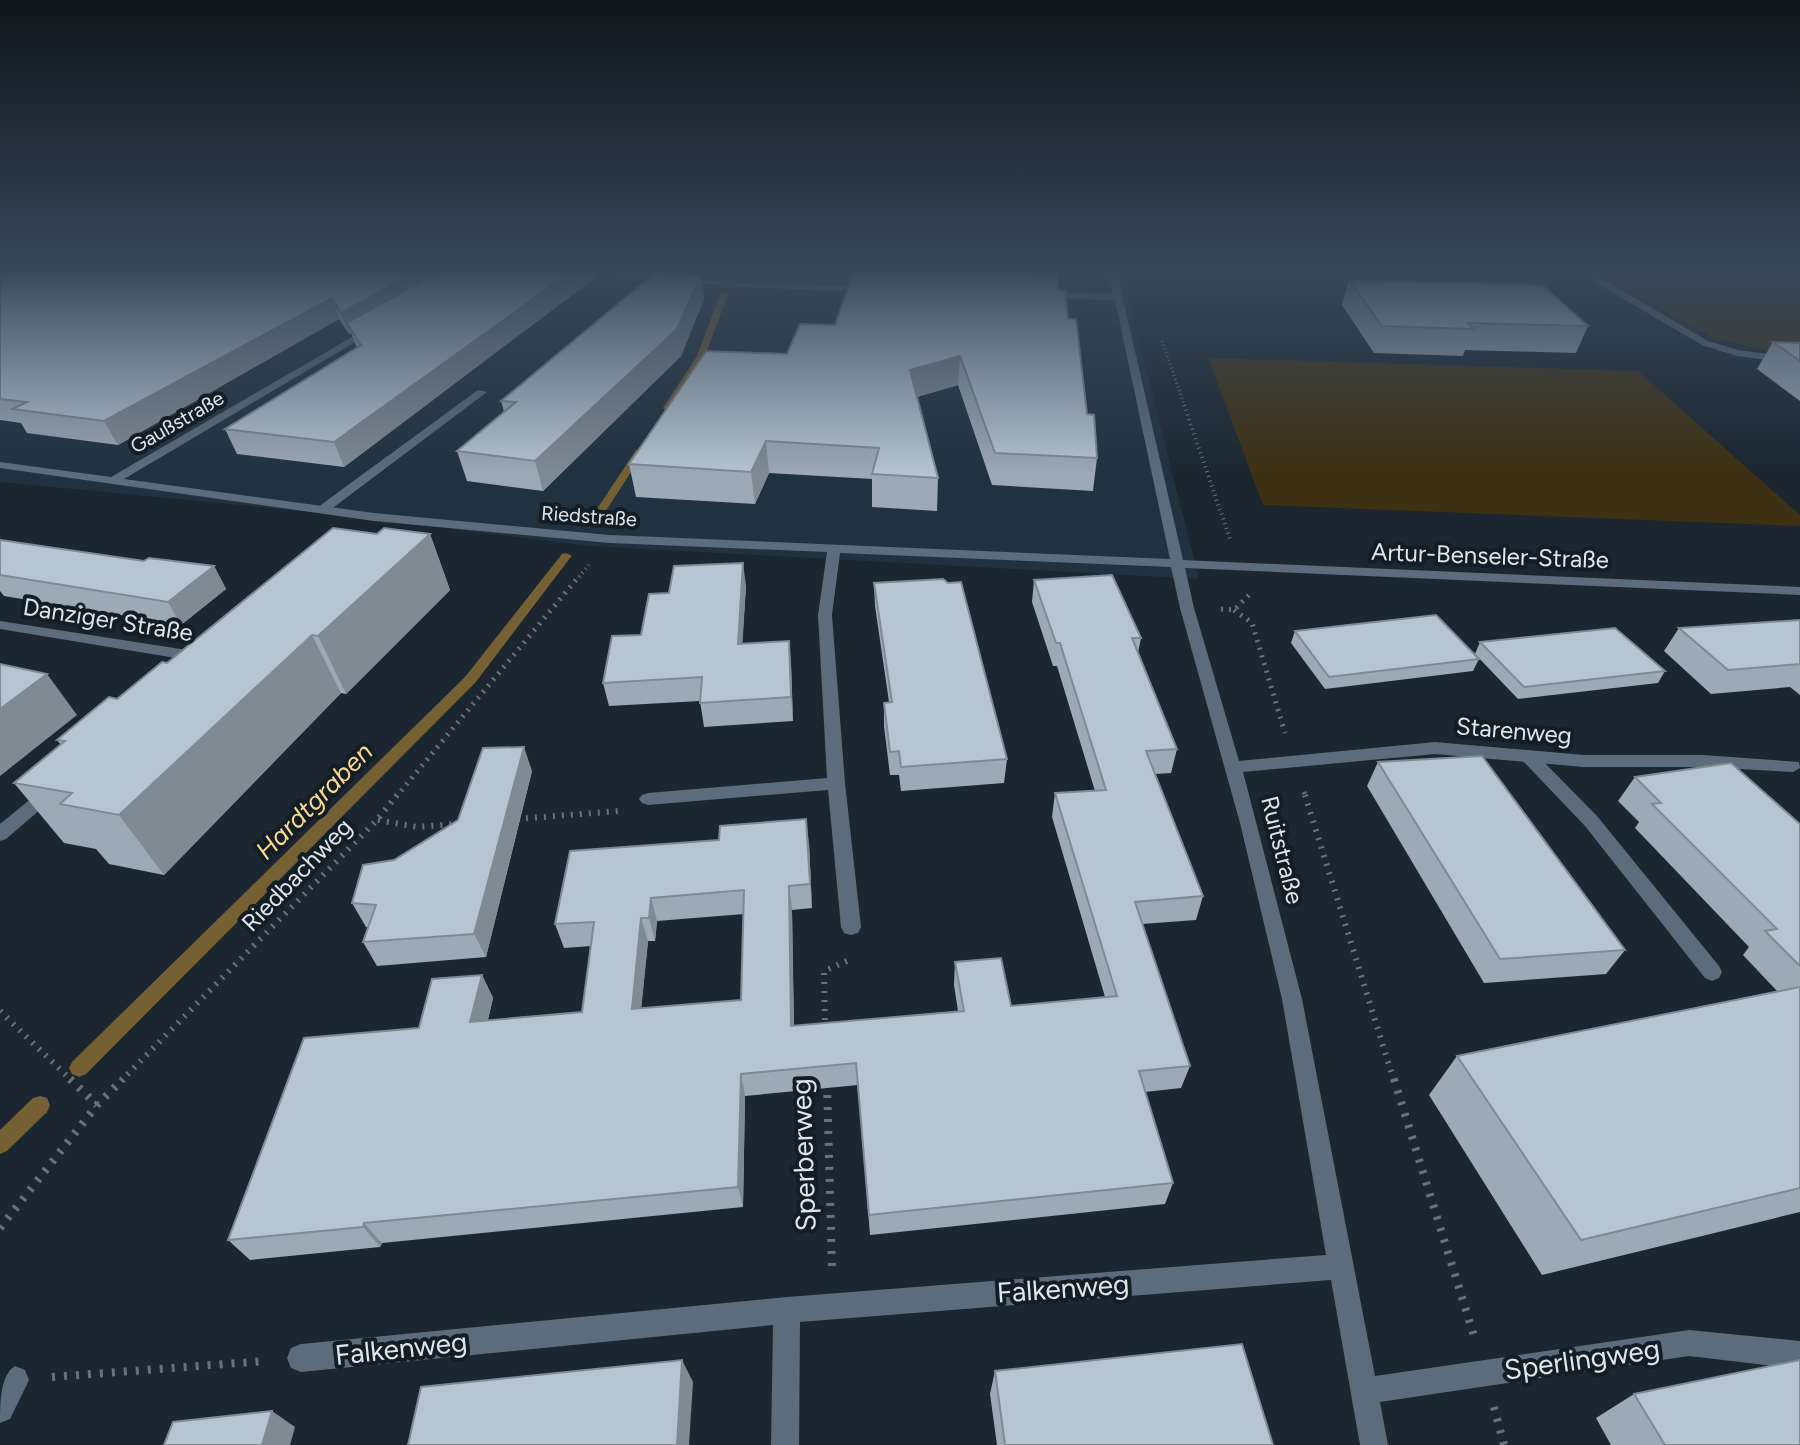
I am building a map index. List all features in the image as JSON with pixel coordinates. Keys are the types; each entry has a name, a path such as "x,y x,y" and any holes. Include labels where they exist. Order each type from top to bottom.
{"street":[{"name":"Gaußstraße","path":"114,480 352,340"},
{"name":"Ruitstraße","path":"1126,340 1187,608 1233,767 1292,999 1374,1445"},
{"path":"1701,340 1737,353 1800,361"},
{"path":"322,510 482,392"},
{"name":"Riedstraße","path":"0,465 322,510 368,522 610,539 1179,566"},
{"path":"834,549 825,615 836,783 851,927"},
{"name":"Artur-Benseler-Straße","path":"1179,566 1800,591"},
{"name":"Danziger Straße","path":"0,625 208,659"},
{"name":"Starenweg","path":"1233,767 1435,748 1528,756 1793,766"},
{"path":"1528,756 1591,821 1712,972"},
{"path":"648,799 836,783"},
{"path":"0,834 58,785"},
{"name":"Falkenweg","path":"301,1358 787,1310 1339,1267"},
{"path":"785,1445 787,1310"},
{"name":"Sperlingweg","path":"1364,1391 1689,1343 1800,1355"},
{"path":"0,1409 15,1380"}],"path":[{"path":"1161,340 1241,569"},
{"name":"Riedbachweg","path":"0,1228 97,1105 377,820 610,539"},
{"path":"1234,610 1252,623 1485,1373 1504,1445"},
{"path":"507,820 628,810 648,799"},
{"path":"377,820 417,827 462,823"},
{"path":"825,1035 824,971 853,959 851,927"},
{"path":"0,1011 97,1105"},
{"name":"Sperberweg","path":"826,1067 833,1306"},
{"name":"Falkenweg","path":"15,1380 301,1358"}],"shaded area":[{"path":"0,340 1139,340 1199,579 589,546 312,512 0,482"},
{"path":"1723,340 1800,340 1800,357"},
{"path":"1208,358 1638,371 1800,515 1800,526 1263,505"}],"building":[{"path":"0,340 253,340 104,421 12,409 27,402 0,399"},
{"path":"358,340 475,340 334,442 225,429 361,345"},
{"path":"574,340 665,340 535,461 457,451 516,402 501,401"},
{"path":"793,340 1078,340 1087,414 1094,415 1097,458 995,453 960,356 910,370 938,478 872,474 879,448 766,441 751,472 629,464 706,351 787,354"},
{"path":"1773,342 1800,343 1800,361"},
{"path":"333,528 377,534 384,528 430,534 318,636 312,635 119,815 60,804 72,793 14,783 65,741 57,740 109,697 117,699 162,662 167,663"},
{"path":"0,540 144,561 149,558 214,566 168,602 0,575"},
{"path":"743,563 738,644 789,641 791,697 700,703 702,677 603,683 612,636 641,635 649,594 669,593 674,566"},
{"path":"1112,575 1141,638 1132,638 1177,749 1146,751 1203,896 1135,902 1190,1066 1139,1071 1173,1183 869,1215 856,1063 741,1074 738,1187 364,1223 363,1227 228,1240 304,1038 419,1028 432,979 482,975 470,1022 582,1012 594,922 555,924 570,851 719,840 720,826 806,819 810,884 789,886 791,1026 964,1011 955,962 1001,958 1011,1006 1117,996 1055,793 1106,790 1060,643 1056,643 1034,580","holes":["744,890 741,1000 632,1009 641,918 649,918 651,898"]},
{"path":"943,579 948,583 961,582 1007,759 901,767 899,751 890,752 884,703 892,702 874,583"},
{"path":"1436,615 1479,659 1329,677 1295,631"},
{"path":"1800,620 1800,664 1728,670 1679,628"},
{"path":"1615,628 1665,671 1524,687 1480,642"},
{"path":"0,664 47,674 0,709"},
{"path":"524,747 474,934 363,942 376,905 352,903 363,865 394,860 458,820 483,748"},
{"path":"1482,756 1625,950 1500,959 1378,762"},
{"path":"1731,763 1800,824 1800,966 1765,931 1777,929 1652,804 1661,803 1635,777"},
{"path":"1800,987 1800,1188 1581,1240 1457,1056"},
{"path":"1242,1344 1273,1445 1005,1445 995,1371"},
{"path":"682,1360 677,1445 408,1445 421,1387"},
{"path":"1800,1360 1800,1445 1665,1445 1634,1394"},
{"path":"272,1411 262,1445 164,1445 173,1422"}],"waterway":[{"name":"Hardtgraben","path":"668,408 701,356 707,340"},
{"name":"Hardtgraben","path":"596,518 639,452"},
{"name":"Hardtgraben","path":"79,1068 470,680 566,556"},
{"name":"Hardtgraben","path":"0,1144 40,1105"}]}
